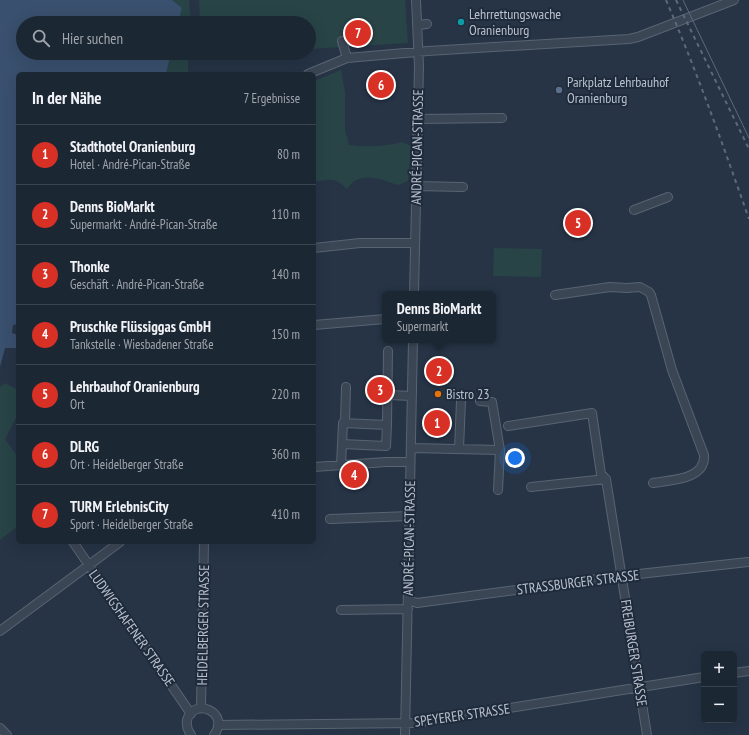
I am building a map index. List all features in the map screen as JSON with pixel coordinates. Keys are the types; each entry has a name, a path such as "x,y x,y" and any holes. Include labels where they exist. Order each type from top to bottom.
{"street":[{"name":"ANDRÉ-PICAN-STRASSE","path":"414,291 419,52 416,0"},
{"path":"313,72 347,58 629,39 638,37 734,0"},
{"path":"418,24 428,24"},
{"path":"342,41 347,58"},
{"path":"417,118 502,118"},
{"path":"416,186 464,187"},
{"path":"634,210 668,197"},
{"path":"316,248 346,246 360,243 415,243"},
{"path":"555,295 610,287 640,287 649,292 651,295 672,370 704,455 701,468 694,474 653,483"},
{"path":"316,325 382,319"},
{"name":"ANDRÉ-PICAN-STRASSE","path":"405,735 413,343"},
{"path":"342,444 386,446 388,351"},
{"path":"341,465 343,423 345,423 346,387"},
{"path":"388,395 412,396"},
{"path":"460,401 460,449"},
{"path":"480,402 492,402 500,450 498,490"},
{"name":"FREIBURGER STRASSE","path":"508,426 592,413 600,474 606,478 647,735"},
{"path":"345,423 387,425"},
{"path":"411,448 500,450"},
{"path":"316,467 386,462 410,462"},
{"path":"531,488 606,478"},
{"path":"330,519 410,516"},
{"name":"LUDWIGSHAFENER STRASSE","path":"74,544 191,714"},
{"path":"0,631 117,544"},
{"name":"HEIDELBERGER STRASSE","path":"201,708 204,544"},
{"name":"STRASSBURGER STRASSE","path":"408,600 417,603 621,576 748,562"},
{"path":"341,610 408,609"},
{"path":"737,673 749,671"},
{"name":"SPEYERER STRASSE","path":"218,725 415,723 701,678"},
{"path":"189,734 187,723 191,714 201,708 211,711 218,719 218,729 214,735"},
{"path":"0,728 7,735"}],"green space":[{"path":"172,0 189,0 190,16 180,16 182,8"},
{"path":"199,0 405,0 408,43 316,49 316,16 200,16"},
{"path":"169,60 188,60 188,72 166,72"},
{"path":"341,70 345,92 345,130 349,145 376,146 402,142 411,146 408,181 398,185 376,178 364,178 353,182 347,189 339,182 332,180 316,182 316,80"},
{"path":"494,248 542,249 541,277 493,276"},
{"path":"5,383 16,389 16,418 5,439 16,454 16,528 0,540 0,387"}],"water":[{"path":"0,0 172,0 182,8 180,16 16,16 16,60 169,60 166,72 16,72 16,324 13,325 12,333 16,334 16,348 5,348 0,367"}],"tram line":[{"path":"683,0 749,138"}],"railway":[{"path":"666,0 699,81 749,219"},
{"path":"676,0 749,149"}],"place":[{"name":"Lehrrettungswache Oranienburg","path":"461,22"},
{"name":"TURM ErlebnisCity","path":"358,33"},
{"name":"DLRG","path":"381,85"},
{"name":"Parkplatz Lehrbauhof Oranienburg","path":"559,90"},
{"name":"Lehrbauhof Oranienburg","path":"578,223"},
{"name":"Denns BioMarkt","path":"439,371"},
{"name":"Thonke","path":"380,390"},
{"name":"Bistro 23","path":"438,394"},
{"name":"Stadthotel Oranienburg","path":"437,423"},
{"name":"Pruschke Flüssiggas GmbH","path":"354,475"}]}
